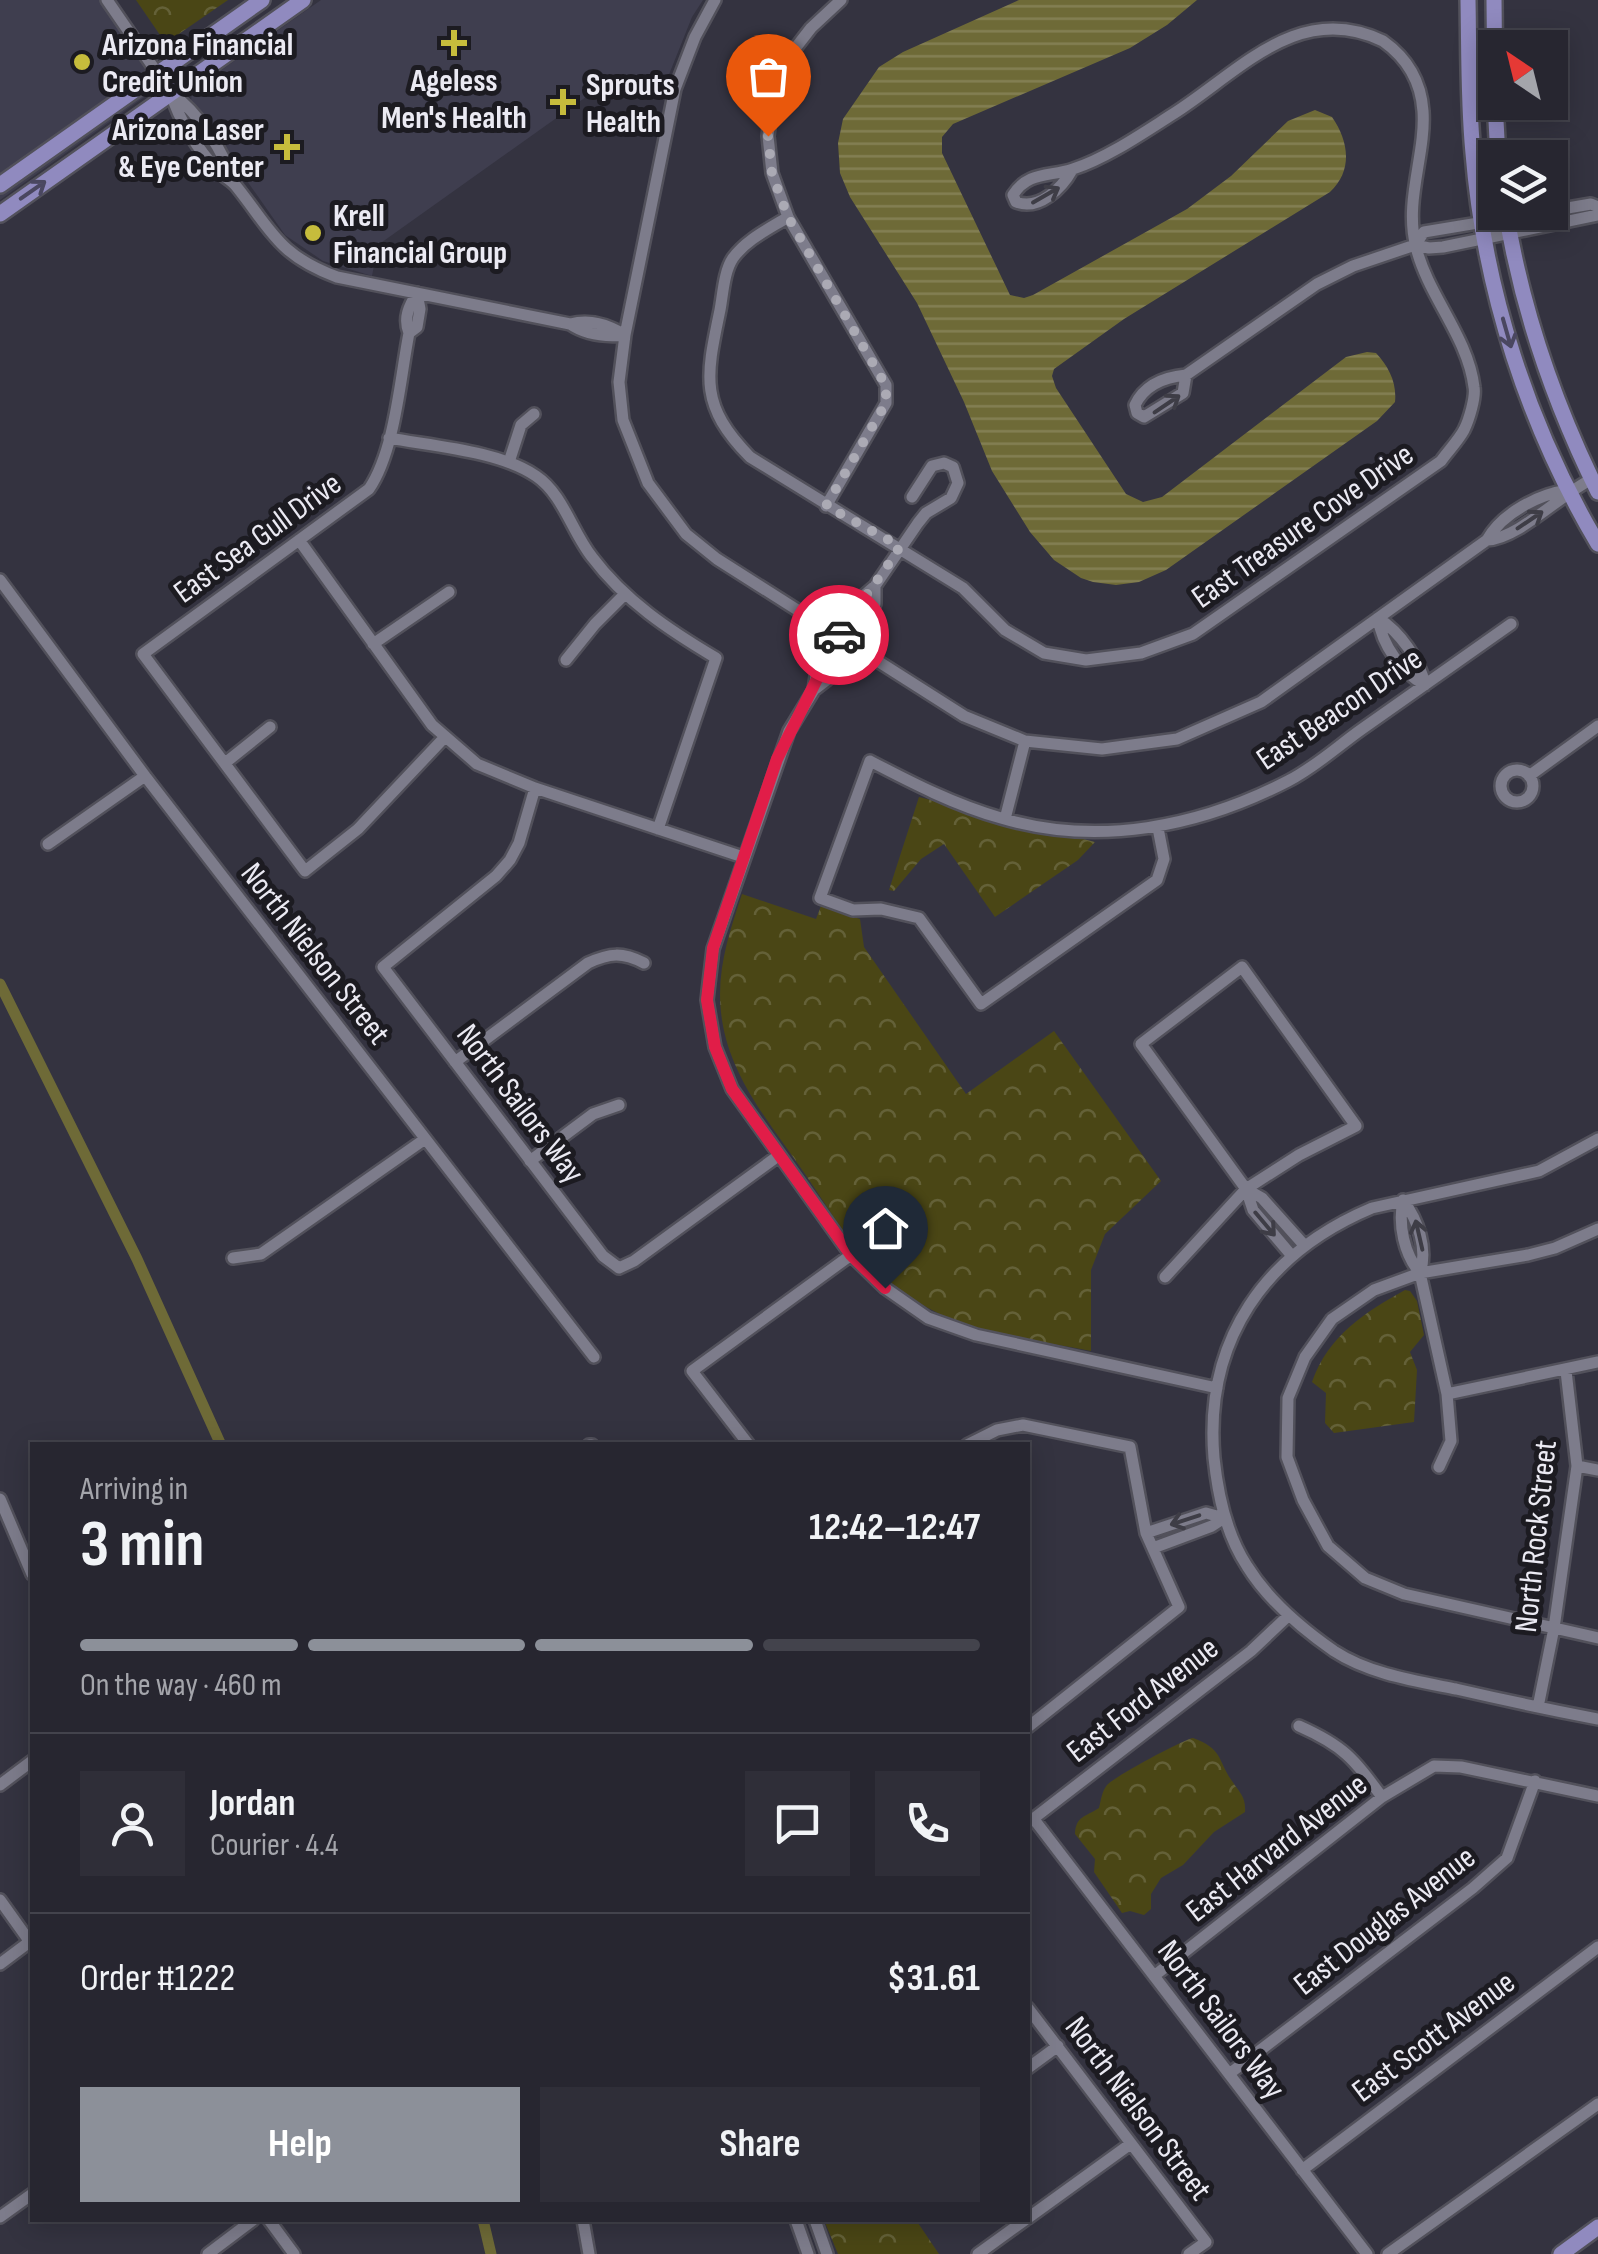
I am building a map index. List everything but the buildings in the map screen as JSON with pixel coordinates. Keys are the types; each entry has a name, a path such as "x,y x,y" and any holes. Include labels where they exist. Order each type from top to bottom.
{"main road":[{"path":"0,214 262,0"},
{"path":"0,185 303,0"},
{"path":"1468,0 1470,123 1478,189"},
{"path":"1494,0 1494,30"},
{"path":"1483,230 1514,357 1540,427 1598,544"},
{"path":"1510,230 1537,343 1595,486"},
{"path":"1561,2254 1598,2228"}],"street":[{"path":"106,0 229,166 234,184 266,230 305,263 337,277 570,324 580,331 625,334"},
{"path":"715,0 695,37 675,90 625,334 620,382 623,420 648,482 670,517 716,559 964,716 1025,741 1102,750 1177,739 1261,702 1487,540 1502,539 1569,490 1595,486"},
{"path":"826,506 886,403 886,386 788,217 772,174 768,136 772,102 783,64 811,28 841,0"},
{"name":"East Treasure Cove Drive","path":"788,217 744,244 730,262 708,365 710,396 726,433 750,458 900,546 963,588 1005,630 1044,653 1086,660 1141,653 1193,634 1441,461 1464,431 1476,390 1463,350 1437,304 1415,245 1414,180 1424,114 1419,86 1408,64 1364,29 1338,22 1305,23 1277,34 1176,112 1072,170 1030,179 1013,195 1016,202 1025,206 1038,202 1064,185 1072,170"},
{"path":"1568,208 1591,204 1598,207"},
{"path":"1568,217 1598,215"},
{"path":"1186,375 1183,393 1144,418 1137,413 1139,396 1154,384 1168,376 1186,375 1317,284 1353,266 1415,245 1430,248 1483,230"},
{"name":"East Sea Gull Drive","path":"225,764 143,654 369,488 377,477 388,438 409,333 417,327 417,293"},
{"path":"509,462 520,425 534,414"},
{"path":"388,438 509,462 538,476 556,496 574,532 624,596 716,658 658,830"},
{"path":"912,497 932,466 944,462 953,467 958,484 951,498 926,512 900,546 876,586 875,604 844,641 827,680 814,690 782,746 713,948 707,1000 715,1047 732,1089 778,1156 851,1255 894,1295 950,1328 1217,1388"},
{"path":"299,540 444,738 477,764 535,788 744,857"},
{"name":"North Nielson Street","path":"0,580 146,776 594,1357"},
{"path":"373,644 449,592"},
{"path":"566,660 594,624 624,596"},
{"path":"1378,618 1380,636 1410,677 1425,685"},
{"name":"East Beacon Drive","path":"1158,828 1164,859 1157,880 981,1004 919,918 881,909 853,910 820,898 870,761 962,805 1004,819 1047,828 1102,832 1158,828 1221,810 1290,780 1511,624"},
{"path":"1529,776 1598,726"},
{"path":"270,727 225,764 305,871 358,829 444,738"},
{"path":"1004,819 1025,741"},
{"path":"48,844 146,776"},
{"name":"North Sailors Way","path":"535,788 510,860 496,876 383,967 530,1162 604,1256 619,1268 778,1156"},
{"path":"455,1062 588,962 624,953 644,963"},
{"path":"1165,1276 1246,1188 1299,1154 1356,1126 1242,967 1140,1044 1246,1188 1253,1210 1292,1256"},
{"path":"530,1162 592,1114 619,1105"},
{"path":"232,1258 261,1254 424,1139"},
{"path":"1598,1139 1538,1171 1403,1200 1346,1219 1304,1245 1256,1294 1238,1322 1220,1369 1212,1439 1224,1518 1247,1567 1288,1616 1338,1653 1392,1676 1598,1720"},
{"path":"1246,1188 1262,1198 1304,1245"},
{"path":"1403,1200 1414,1215 1424,1259 1420,1274 1448,1394 1451,1441 1439,1467"},
{"path":"1598,1229 1528,1255 1420,1274 1374,1290 1332,1319 1305,1357 1288,1398 1287,1456 1303,1500 1328,1546 1365,1578 1404,1594 1598,1638"},
{"path":"747,1442 692,1371 851,1255"},
{"path":"1448,1394 1598,1362"},
{"name":"North Rock Street","path":"1538,1707 1554,1628 1577,1466 1566,1371"},
{"path":"974,1442 997,1430 1023,1425 1130,1448 1146,1533 1179,1607 1030,1725"},
{"path":"1577,1466 1598,1470"},
{"path":"0,1499 30,1569"},
{"path":"1146,1533 1206,1513 1224,1518"},
{"path":"1152,1548 1224,1518"},
{"name":"East Ford Avenue","path":"1030,1820 1250,1651 1288,1616"},
{"path":"1299,1726 1333,1741 1351,1755 1382,1798"},
{"path":"0,1785 30,1762"},
{"name":"East Harvard Avenue","path":"1154,1976 1382,1798 1434,1766 1462,1766 1536,1781"},
{"path":"1536,1781 1598,1796"},
{"name":"East Douglas Avenue","path":"1229,2074 1507,1858 1536,1781"},
{"name":"North Sailors Way","path":"1030,1820 1366,2254"},
{"path":"0,1900 30,1941"},
{"path":"0,1964 30,1943"},
{"name":"East Scott Avenue","path":"1302,2170 1598,1947"},
{"name":"North Nielson Street","path":"1030,2011 1206,2242 1189,2254"},
{"path":"1030,2067 1058,2046"},
{"path":"1388,2254 1598,2104"},
{"path":"1030,2216 1129,2145"},
{"path":"0,2218 30,2196"},
{"path":"208,2254 249,2222"},
{"path":"270,2222 294,2254"},
{"path":"583,2222 589,2254"},
{"path":"797,2222 808,2254"},
{"path":"816,2222 828,2254"},
{"path":"978,2254 1022,2222"}],"shaded area":[{"path":"0,0 106,0 164,83 0,200"},
{"path":"321,0 703,0 692,17 664,87 614,77 378,245 372,276 323,261 285,235 191,101 192,93 200,85"},
{"path":"1019,0 1197,0 1130,48 953,124 942,137 942,153 1010,295 1033,295 1187,209 1231,176 1288,121 1315,110 1332,117 1345,146 1342,175 1330,192 1124,319 1054,369 1056,388 1126,494 1143,502 1162,497 1346,357 1376,353 1395,388 1395,402 1377,421 1166,570 1139,582 1116,585 1081,578 1054,560 1030,532 992,471 917,303 850,197 840,173 838,143 843,119 879,67 903,52"}],"green space":[{"path":"136,0 228,0 173,38 160,35"},
{"path":"919,797 1095,842 1078,860 995,917 944,844 921,859 894,891 889,890"},
{"path":"742,894 816,919 821,906 860,919 864,947 966,1094 1054,1031 1161,1181 1105,1234 1091,1270 1091,1351 1008,1336 947,1317 896,1287 851,1241 754,1101 727,1042 720,1003 722,971"},
{"path":"1405,1290 1417,1301 1424,1335 1410,1352 1417,1370 1414,1422 1334,1433 1325,1423 1326,1393 1312,1382 1319,1366 1350,1327"},
{"path":"1193,1738 1218,1755 1242,1795 1245,1812 1214,1832 1183,1865 1161,1878 1151,1894 1151,1909 1144,1915 1122,1913 1094,1872 1095,1859 1075,1834 1077,1824 1099,1808 1104,1790 1112,1781"},
{"path":"825,2222 917,2222 939,2254 838,2254"}],"waterway":[{"path":"0,984 137,1259 220,1442"},
{"path":"483,2222 491,2254"}],"way so far":[{"path":"768,136 772,174 788,217 886,386 886,403 826,506 900,546 839,635"}],"place":[{"name":"Ageless Men's Health","path":"454,43"},
{"name":"Arizona Financial Credit Union","path":"82,62"},
{"name":"Sprouts Health","path":"563,102"},
{"name":"Arizona Laser & Eye Center","path":"287,147"},
{"name":"Krell Financial Group","path":"313,233"}],"route":[{"path":"839,635 777,759 713,948 707,1000 715,1047 732,1089 851,1255 885,1288"}]}
